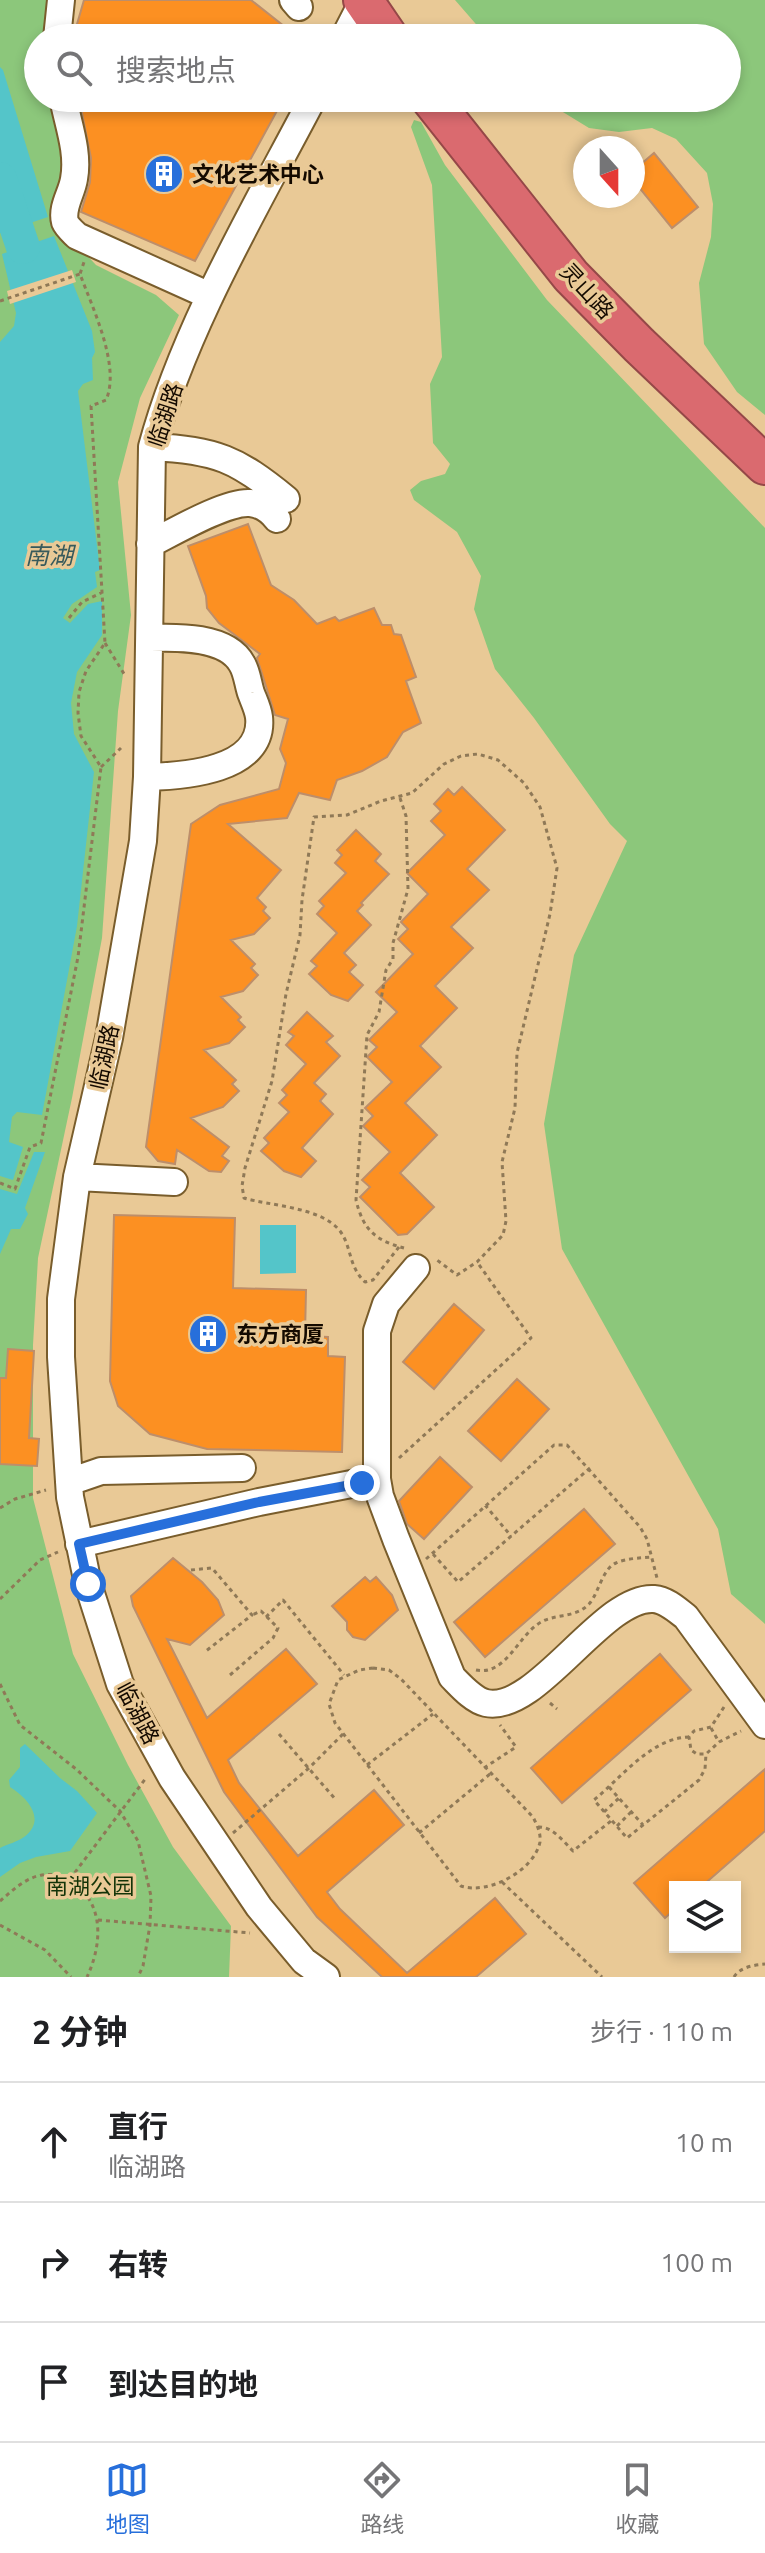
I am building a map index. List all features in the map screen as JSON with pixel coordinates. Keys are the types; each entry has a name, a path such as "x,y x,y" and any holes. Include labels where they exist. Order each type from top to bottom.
{"highway":[{"path":"363,0 379,24"},
{"name":"灵山路","path":"441,112 571,276 765,465"}],"street":[{"path":"58,24 61,0"},
{"path":"351,24 363,0"},
{"path":"65,112 75,167 65,222 77,236 89,230 210,296"},
{"name":"临湖路","path":"306,112 210,296 160,416 152,447 147,777 143,841 109,1038 77,1177 61,1299 61,1357 69,1482 79,1544 88,1584 120,1684 181,1791 298,1969 326,1977"},
{"path":"150,544 198,520 247,502 270,511 281,509 255,474 217,454 152,447"},
{"path":"147,777 172,776 228,764 250,747 258,735 259,717 242,663 230,651 210,643 150,638"},
{"path":"77,1177 174,1182"},
{"path":"419,1257 386,1304 377,1331 377,1479 380,1496 409,1574 452,1677 468,1693 485,1703 504,1702 532,1688 612,1617 642,1600 662,1601 686,1617 763,1722"},
{"path":"69,1482 101,1471 242,1468"},
{"path":"79,1544 259,1502 377,1479"}],"path":[{"path":"0,301 80,274 103,336 111,389 106,400 91,406 105,643 126,678"},
{"path":"69,618 82,602 103,592"},
{"path":"101,767 81,736 78,713 79,692 86,671 105,643"},
{"path":"0,1183 15,1189 30,1147 41,1143 78,957 101,767 121,748"},
{"path":"399,1247 373,1280 365,1282 356,1273 340,1231 324,1220 300,1211 244,1198 245,1168 272,1081 286,994 300,935 314,817 347,815 381,801 400,798 412,793 431,774 461,756 478,754 498,760 524,783 540,807 557,868 550,914 517,1053 515,1108 502,1162 506,1221 503,1235 477,1262 457,1275 371,1233 361,1219 356,1200 367,1035 379,1012 386,970 393,959 393,943 408,889 406,816 400,798"},
{"path":"377,1479 531,1338 477,1262"},
{"path":"409,1574 554,1445 567,1445 640,1527 653,1557 662,1601"},
{"path":"432,1553 458,1582 590,1468"},
{"path":"0,1508 15,1499 69,1482"},
{"path":"485,1505 511,1536"},
{"path":"0,1599 40,1560 79,1544"},
{"path":"474,1669 482,1671 507,1658 539,1623 580,1611 589,1603 615,1563 653,1557"},
{"path":"191,1570 212,1568 252,1615"},
{"path":"266,1617 283,1600 344,1675"},
{"path":"206,1651 261,1611 278,1628 273,1638 230,1675"},
{"path":"373,1668 389,1670 533,1817 540,1842 533,1858 502,1882 472,1890 461,1886 335,1723 329,1704 338,1680 344,1675 373,1668"},
{"path":"0,1684 20,1725 76,1769 120,1811 138,1841 151,1896 150,1925 138,1977"},
{"path":"738,1687 711,1727 694,1731 689,1737 691,1750 706,1754 719,1742 763,1722"},
{"path":"547,1700 557,1709"},
{"path":"367,1765 433,1714"},
{"path":"484,1768 516,1747 499,1723"},
{"path":"711,1727 719,1742"},
{"path":"279,1734 336,1800"},
{"path":"233,1833 309,1768 343,1734"},
{"path":"689,1737 676,1738 656,1746 594,1800 627,1838 699,1780 705,1769 706,1754"},
{"path":"419,1833 490,1774"},
{"path":"70,1879 146,1778"},
{"path":"609,1787 643,1825"},
{"path":"604,1812 619,1798"},
{"path":"617,1826 631,1812"},
{"path":"538,1827 545,1827 573,1851 612,1820"},
{"path":"0,1901 22,1882 41,1875 56,1874 70,1879 85,1891 98,1920 94,1962 87,1977"},
{"path":"502,1882 602,1977"},
{"path":"98,1920 254,1933"},
{"path":"0,1925 45,1950 71,1977"},
{"path":"734,1977 751,1966 765,1964"}],"green space":[{"name":"南湖公园","path":"0,0 67,0 57,24 24,24 24,112 59,112 71,175 62,229 96,265 156,295 179,315 140,398 118,482 131,615 118,711 102,938 38,1258 33,1345 33,1498 73,1654 173,1847 231,1926 229,1977 0,1977"},
{"path":"455,0 765,0 765,415 737,392 704,344 699,283 711,237 713,204 707,173 676,139 652,128 619,132 589,128 563,112 741,112 741,24 476,24"},
{"path":"414,120 421,122 445,165 547,300 765,528 765,1624 731,1594 718,1529 562,1249 544,1124 574,955 627,841 610,824 495,669 474,609 481,576 457,532 414,500 410,490 421,481 445,474 450,464 433,443 430,384 442,357 432,185 411,127"}],"water":[{"path":"0,67 48,217 0,233"},
{"name":"南湖","path":"54,236 92,331 95,352 92,358 93,380 83,384 78,391 100,570 95,572 97,587 72,604 63,618 70,623 88,604 102,601 102,635 77,672 71,703 74,734 94,772 77,926 42,1115 17,1112 12,1117 9,1142 23,1147 13,1180 0,1176 0,342 14,326 16,313 2,254"},
{"path":"34,1152 45,1152 25,1208 28,1214 20,1229 11,1229 0,1254 0,1189 17,1194"},
{"path":"260,1225 296,1225 296,1273 260,1274"},
{"path":"25,1744 97,1813 70,1851 36,1857 20,1863 0,1877 0,1848 24,1837 34,1824 32,1810 23,1797 10,1787 9,1780 20,1767 20,1748"}],"pier":[{"path":"72,270 76,282 10,304 7,291"}],"building":[{"path":"84,0 251,0 281,24 77,24"},
{"name":"文化艺术中心","path":"82,112 276,112 195,261 81,212 90,182 91,158"},
{"path":"654,153 698,207 672,228 645,195 645,161"},
{"path":"248,524 271,585 294,600 317,624 335,617 339,621 374,608 382,625 391,625 394,634 401,635 416,677 406,681 421,723 403,732 387,757 337,780 330,800 299,793 287,818 228,824 281,870 257,898 266,907 263,911 270,918 254,934 231,940 255,964 251,968 258,975 243,991 221,997 241,1017 238,1020 245,1027 229,1043 204,1050 236,1080 232,1084 239,1091 223,1107 191,1118 229,1147 222,1156 229,1161 221,1172 209,1171 177,1150 175,1164 158,1161 146,1147 191,824 220,805 279,789 286,763 280,749 288,719 275,715 257,658 260,654 219,623 207,608 206,596 188,546"},
{"path":"462,787 505,830 467,869 489,890 451,927 473,948 435,986 457,1008 420,1046 441,1067 405,1103 437,1135 400,1173 434,1207 407,1234 398,1235 360,1197 370,1187 362,1180 390,1152 363,1126 373,1116 365,1108 392,1082 367,1057 377,1047 369,1040 397,1012 376,992 413,954 398,939 408,929 401,922 428,894 407,873 445,835 431,821 441,811 434,804 448,789 454,795"},
{"path":"356,830 381,854 375,861 389,874 357,911 371,925 344,953 356,965 349,972 363,985 348,1001 331,995 309,974 317,966 311,961 337,933 317,914 324,906 319,901 346,873 335,863 342,855 337,850"},
{"path":"307,1012 333,1036 326,1042 340,1056 314,1083 326,1094 320,1101 333,1114 302,1148 316,1161 301,1177 284,1171 261,1151 269,1143 264,1138 289,1112 279,1103 287,1095 282,1090 306,1064 286,1045 294,1036 288,1032"},
{"name":"东方商厦","path":"114,1215 235,1218 233,1288 306,1290 305,1336 328,1337 328,1356 345,1357 342,1452 207,1449 150,1434 118,1406 110,1381"},
{"path":"454,1304 484,1330 434,1389 403,1362"},
{"path":"8,1349 34,1351 29,1438 39,1439 37,1466 0,1464 0,1378 6,1378"},
{"path":"517,1379 549,1409 501,1461 468,1431"},
{"path":"440,1457 472,1487 424,1539 407,1524 399,1501"},
{"path":"584,1509 615,1544 485,1657 454,1622"},
{"path":"173,1558 202,1582 218,1600 224,1615 190,1645 167,1639 207,1718 286,1649 317,1684 228,1760 239,1783 298,1856 374,1790 404,1825 327,1892 340,1909 407,1973 495,1898 526,1934 476,1977 382,1977 317,1917 224,1792 133,1606 131,1596"},
{"path":"365,1577 370,1582 376,1577 392,1595 398,1610 365,1640 353,1637 347,1630 347,1622 332,1606"},
{"path":"660,1654 691,1690 562,1803 531,1768"},
{"path":"765,1769 765,1831 708,1881 669,1881 669,1914 665,1918 634,1883"}],"waterway":[{"path":"0,179 23,247"}],"place":[{"name":"文化艺术中心","path":"164,174"},
{"name":"东方商厦","path":"208,1334"}],"route":[{"path":"88,1584 79,1544 259,1502 362,1483"}]}
